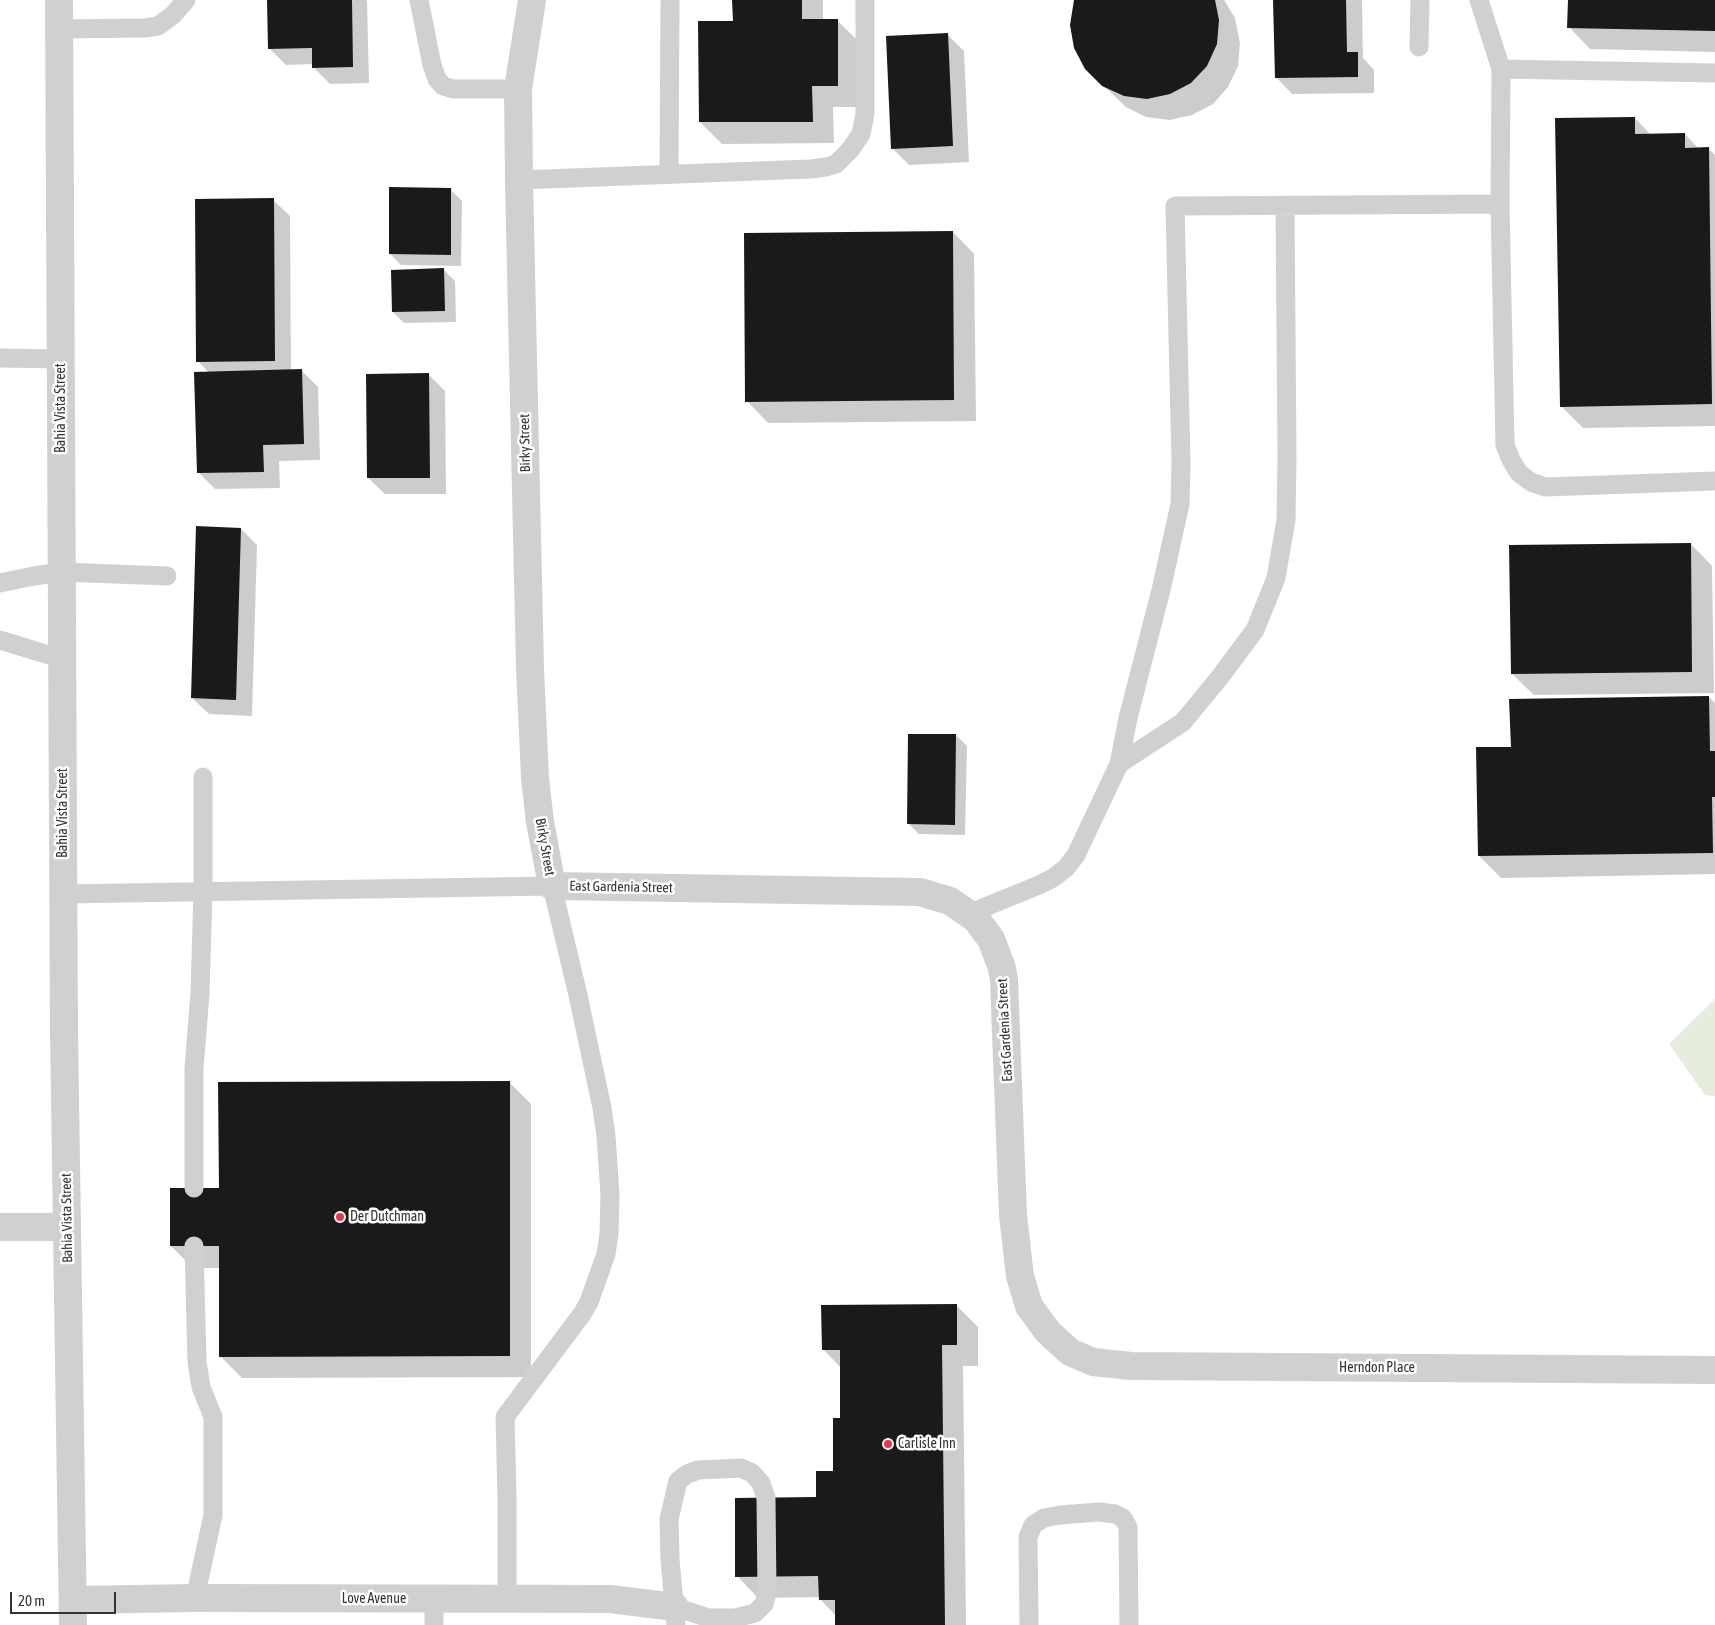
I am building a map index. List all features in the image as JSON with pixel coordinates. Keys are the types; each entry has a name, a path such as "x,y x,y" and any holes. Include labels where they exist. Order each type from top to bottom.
{"street":[{"name":"Bahia Vista Street","path":"59,0 63,894 73,1613"},
{"name":"Birky Street","path":"532,0 518,89 530,668 540,822 552,886"},
{"name":"East Gardenia Street","path":"552,886 920,892 950,901 976,919 991,939 1002,968 1015,1243 1020,1276 1026,1298 1048,1332"},
{"path":"0,1227 67,1227"},
{"name":"Herndon Place","path":"1048,1332 1070,1352 1093,1362 1131,1366 1715,1370"},
{"name":"Love Avenue","path":"73,1613 195,1598 434,1612 507,1598 610,1599 676,1616"}],"lane":[{"path":"59,29 145,28 158,26 173,15 186,0"},
{"path":"419,0 432,64 437,79 443,86 453,89 518,89"},
{"path":"669,174 670,0"},
{"path":"519,180 811,169 836,164 850,150 861,134 865,114 865,0"},
{"path":"1419,47 1420,0"},
{"path":"1480,0 1501,69 1500,204 1505,445 1511,460 1519,473 1531,482 1546,487 1715,481"},
{"path":"1501,69 1715,73"},
{"path":"968,914 1039,886 1066,868 1076,855 1119,764 1128,718 1161,590 1180,504 1182,463 1175,206 1500,204"},
{"path":"1119,764 1183,722 1255,630 1276,578 1286,520 1285,206"},
{"path":"0,358 61,358"},
{"path":"0,583 62,572 167,576"},
{"path":"0,640 62,659"},
{"path":"194,1188 195,1063 200,993 203,891 203,778"},
{"path":"63,894 552,886 602,1108 610,1195 609,1234 606,1254 589,1302 505,1417 507,1598"},
{"path":"194,1246 197,1362 201,1387 213,1417 213,1515 195,1598"},
{"path":"741,1468 752,1474 761,1483 766,1498 767,1592 764,1604 755,1613 735,1618 676,1616 670,1559 669,1519 678,1481 687,1474 698,1470 741,1468"},
{"path":"1029,1625 1028,1537 1033,1525 1044,1518 1079,1512 1100,1512 1115,1514 1123,1518 1128,1527 1129,1625"}],"shaded area":[{"path":"1715,999 1715,1096 1705,1095 1669,1044"}],"building":[{"path":"267,0 352,0 353,67 312,68 312,48 268,49"},
{"path":"732,0 802,0 802,19 838,19 838,86 812,86 813,122 699,122 698,21 733,21"},
{"path":"1074,0 1215,0 1219,20 1217,44 1207,66 1191,83 1170,94 1147,99 1124,96 1102,86 1085,69 1074,48 1070,25"},
{"path":"1273,0 1346,0 1347,52 1358,52 1358,77 1275,78"},
{"path":"1568,0 1715,0 1715,31 1567,28"},
{"path":"948,33 953,146 891,149 886,36"},
{"path":"1635,117 1635,134 1685,133 1685,148 1709,147 1712,404 1560,407 1555,118"},
{"path":"389,187 451,188 451,255 389,254"},
{"path":"274,198 275,361 196,362 195,199"},
{"path":"953,231 954,400 745,402 744,233"},
{"path":"444,268 445,311 392,312 391,270"},
{"path":"302,369 304,444 263,445 264,472 197,473 194,372"},
{"path":"429,373 430,478 367,478 366,374"},
{"path":"196,526 241,528 236,700 191,698"},
{"path":"1691,543 1692,672 1511,674 1509,545"},
{"path":"1709,696 1710,751 1715,751 1715,797 1712,797 1713,853 1478,856 1476,747 1511,747 1509,699"},
{"path":"908,734 956,734 955,825 907,824"},
{"name":"Der Dutchman","path":"510,1081 510,1356 219,1357 219,1246 170,1246 170,1188 219,1188 218,1082"},
{"name":"Carlisle Inn","path":"957,1304 957,1345 942,1345 945,1625 835,1625 835,1600 819,1600 818,1576 735,1577 735,1498 816,1497 816,1471 833,1471 833,1418 840,1418 840,1350 822,1350 821,1305"}],"place":[{"name":"Der Dutchman","path":"340,1217"},
{"name":"Carlisle Inn","path":"888,1444"}]}
